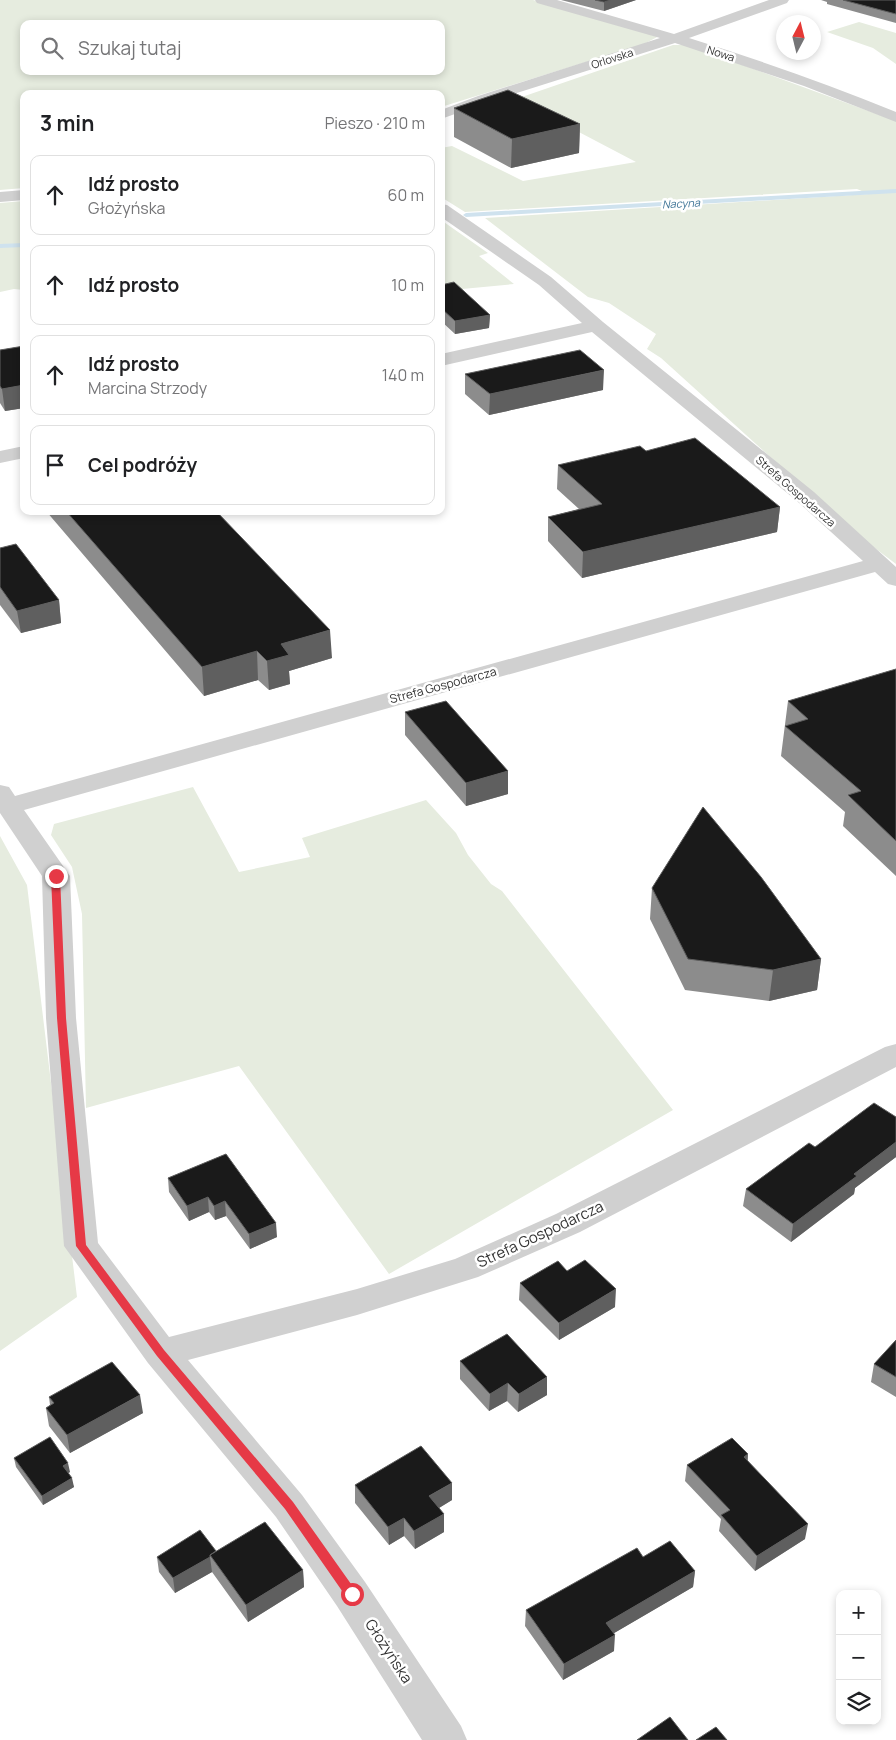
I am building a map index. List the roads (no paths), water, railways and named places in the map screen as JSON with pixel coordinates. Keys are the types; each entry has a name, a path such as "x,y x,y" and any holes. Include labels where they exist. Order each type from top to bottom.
{"street":[{"name":"Nowa","path":"542,0 675,38 812,85 896,117"},
{"name":"Orlovska","path":"445,114 492,96 675,38 782,0"},
{"path":"0,197 20,195"},
{"name":"Strefa Gospodarcza","path":"445,212 545,281 596,326 806,497 877,564 896,579"},
{"path":"445,359 596,326"},
{"path":"0,457 20,453"},
{"name":"Strefa Gospodarcza","path":"4,800 877,564"},
{"name":"Głożyńska","path":"4,800 56,876 61,1018 81,1246 150,1339 289,1506 352,1594 446,1740"},
{"name":"Strefa Gospodarcza","path":"150,1339 357,1302 466,1268 568,1223 896,1054"}],"waterway":[{"name":"Nacyna","path":"466,215 896,191"},
{"name":"Nacyna","path":"0,246 20,245"}]}
